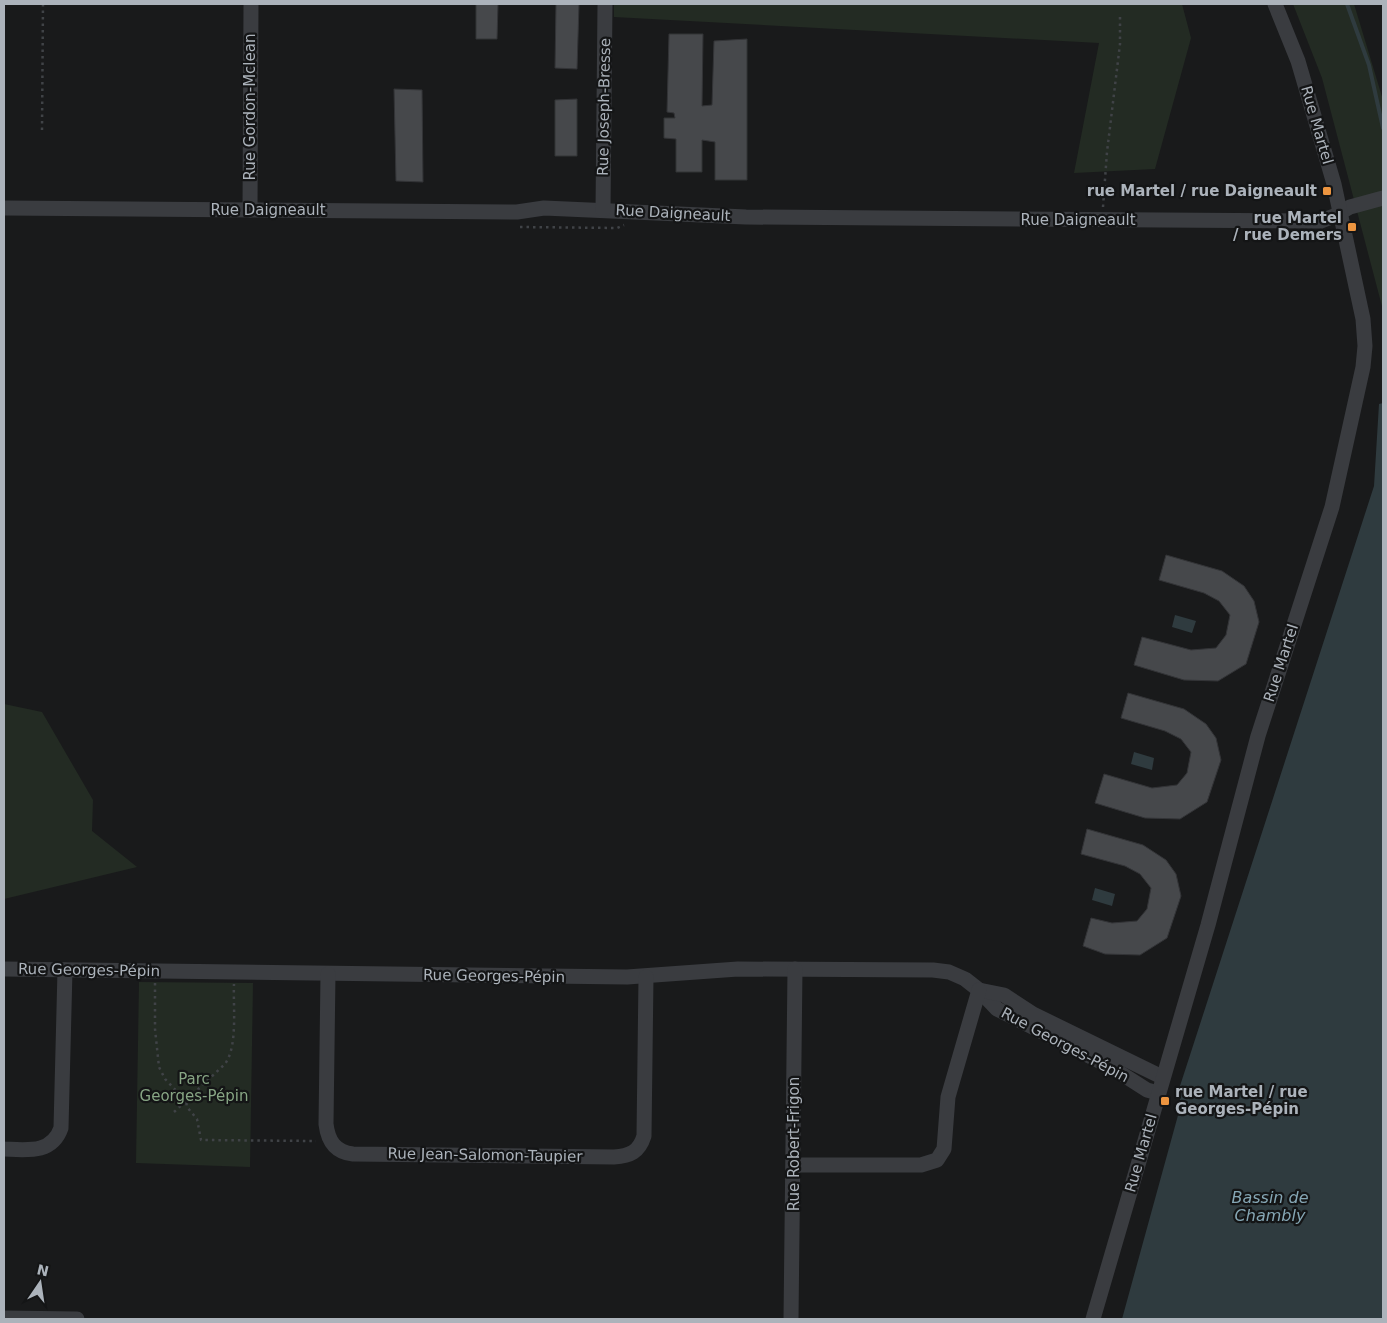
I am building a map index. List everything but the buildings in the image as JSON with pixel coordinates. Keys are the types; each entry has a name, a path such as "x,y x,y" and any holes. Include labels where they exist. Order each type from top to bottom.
{"street":[{"name":"Rue Gordon-Mclean","path":"250,4 250,210"},
{"name":"Rue Joseph-Bresse","path":"603,210 606,4"},
{"name":"Rue Martel","path":"1093,1319 1162,1077 1214,906 1258,736 1332,507 1356,402 1364,356 1364,334 1357,283 1320,130 1298,60 1276,4"},
{"name":"Rue Daigneault","path":"4,208 517,212 544,208 746,217 1323,221 1354,205 1378,199"},
{"name":"Rue Georges-Pépin","path":"4,969 646,977 715,970 934,970 957,975 979,990 997,1010 1111,1067 1147,1090 1158,1093"},
{"name":"Rue Robert-Frigon","path":"791,1319 795,969"},
{"path":"4,1149 30,1150 46,1147 54,1142 61,1128 65,970"},
{"name":"Rue Jean-Salomon-Taupier","path":"328,974 326,1124 328,1136 335,1148 353,1154 614,1157 632,1154 640,1146 644,1136 646,977"},
{"name":"Rue Georges-Pépin","path":"979,990 1004,995 1033,1014 1162,1077"},
{"path":"794,1166 920,1165 937,1160 945,1144 949,1090 979,990"},
{"path":"4,1318 77,1319"}],"path":[{"path":"42,130 43,4"},
{"path":"1103,211 1107,152 1120,44 1120,16"},
{"path":"155,982 156,1047 159,1067 165,1079 186,1101"},
{"path":"174,1112 225,1064 230,1055 233,1043 234,983"},
{"path":"187,1090 187,1107 198,1119 199,1138 204,1142 320,1141"}],"green space":[{"path":"614,4 1182,4 1191,38 1155,169 1074,173 1099,43 614,17"},
{"path":"1293,4 1354,4 1383,100 1383,310 1322,78"},
{"path":"4,704 42,712 93,800 92,831 137,867 4,899"},
{"name":"Parc Georges-Pépin","path":"139,982 253,983 250,1167 136,1163"}],"water":[{"name":"Bassin de Chambly","path":"1383,403 1383,1319 1122,1319 1180,1108 1180,1086 1374,486 1379,404"},
{"path":"1175,615 1196,621 1192,633 1172,627"},
{"path":"1134,752 1154,758 1152,770 1131,764"},
{"path":"1095,888 1115,894 1112,906 1092,900"}],"waterway":[{"path":"1347,4 1369,65 1383,128"}],"place":[{"name":"rue Martel / rue Daigneault","path":"1327,191"},
{"name":"rue Martel / rue Demers","path":"1352,227"},
{"name":"rue Martel / rue Georges-Pépin","path":"1165,1101"}]}
